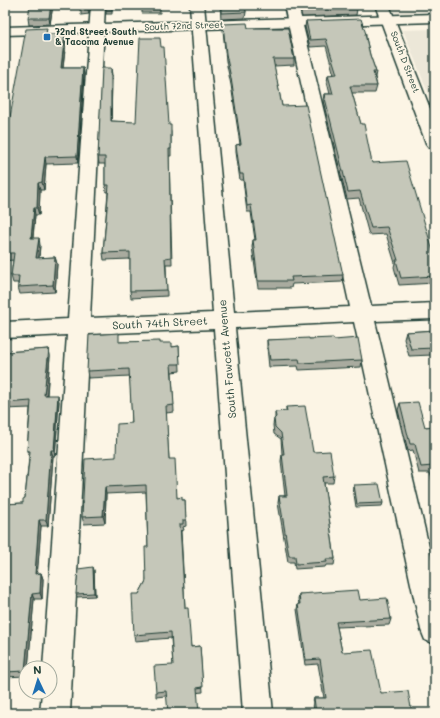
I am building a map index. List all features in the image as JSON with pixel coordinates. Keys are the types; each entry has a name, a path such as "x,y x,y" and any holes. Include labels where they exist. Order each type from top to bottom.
{"street":[{"path":"55,713 98,5"},
{"name":"South 72nd Street","path":"5,31 97,28 198,15 385,12 435,18"},
{"name":"South D Street","path":"385,12 435,143"},
{"path":"293,14 435,630"},
{"name":"South Fawcett Avenue","path":"198,15 258,713"},
{"name":"South 74th Street","path":"5,330 435,311"}],"shaded area":[{"path":"382,5 435,5 435,18 388,19"},
{"path":"435,29 435,110 403,30"}],"building":[{"path":"30,5 51,5 49,18 28,18"},
{"path":"81,5 89,5 88,11 80,11"},
{"path":"106,5 112,5 112,10 106,10"},
{"path":"142,5 160,5 160,7 141,7"},
{"path":"221,5 245,5 246,12 221,13"},
{"path":"301,5 355,5 357,9 303,10"},
{"path":"361,19 376,72 373,72 377,86 350,86 361,124 364,124 372,163 406,161 435,258 435,276 401,278 396,260 398,260 387,227 371,228 360,191 348,192 324,94 333,94 328,75 337,74 326,39 310,40 306,21"},
{"path":"247,23 248,28 288,28 294,59 273,59 282,106 306,105 343,275 291,277 292,281 258,281 253,240 256,240 251,205 247,206 243,174 240,174 236,145 241,144 226,54 223,24"},
{"path":"47,28 46,34 65,34 61,68 83,68 77,156 45,157 42,182 38,183 37,208 34,208 31,238 39,238 36,258 55,257 53,285 18,287 19,276 11,276 14,253 5,253 6,139 26,29"},
{"path":"140,38 160,38 161,47 164,47 169,125 171,125 171,149 169,149 171,257 165,258 167,290 130,291 130,252 103,253 109,185 105,185 105,157 98,157 102,68 111,68 111,121 136,122"},
{"path":"435,330 435,350 434,348 411,349 406,332"},
{"path":"119,333 119,342 160,341 160,343 172,343 172,347 179,346 180,364 171,364 174,405 166,406 169,459 175,459 177,498 182,497 182,500 185,500 186,520 183,520 183,524 180,524 185,608 188,608 191,647 200,646 203,687 197,688 199,713 168,713 166,691 156,692 154,666 173,665 171,632 134,635 132,594 139,594 146,581 145,547 148,547 146,485 105,487 103,516 82,517 85,459 116,457 117,424 132,423 129,369 87,371 89,335"},
{"path":"333,338 334,340 358,338 362,360 300,363 299,359 270,360 267,340"},
{"path":"49,349 44,395 58,395 54,450 51,450 46,520 39,520 35,574 41,573 40,593 32,594 26,660 18,660 18,671 5,672 5,504 23,503 23,499 25,498 30,451 27,451 31,401 5,403 5,352"},
{"path":"418,402 425,427 435,426 435,474 433,466 421,467 415,444 410,444 400,403"},
{"path":"305,406 313,452 330,451 334,476 323,477 335,559 326,559 327,562 296,564 295,556 289,556 279,496 287,496 281,433 275,427 274,419 276,417 275,412 287,411 286,407"},
{"path":"379,484 383,503 357,504 354,485"},
{"path":"93,567 94,593 76,594 78,569"},
{"path":"358,590 360,600 387,598 391,619 336,622 342,652 372,650 381,693 408,691 412,713 316,713 314,698 326,698 320,659 306,660 298,604 300,604 299,594"}],"place":[{"name":"72nd Street South & Tacoma Avenue","path":"47,37"}]}
